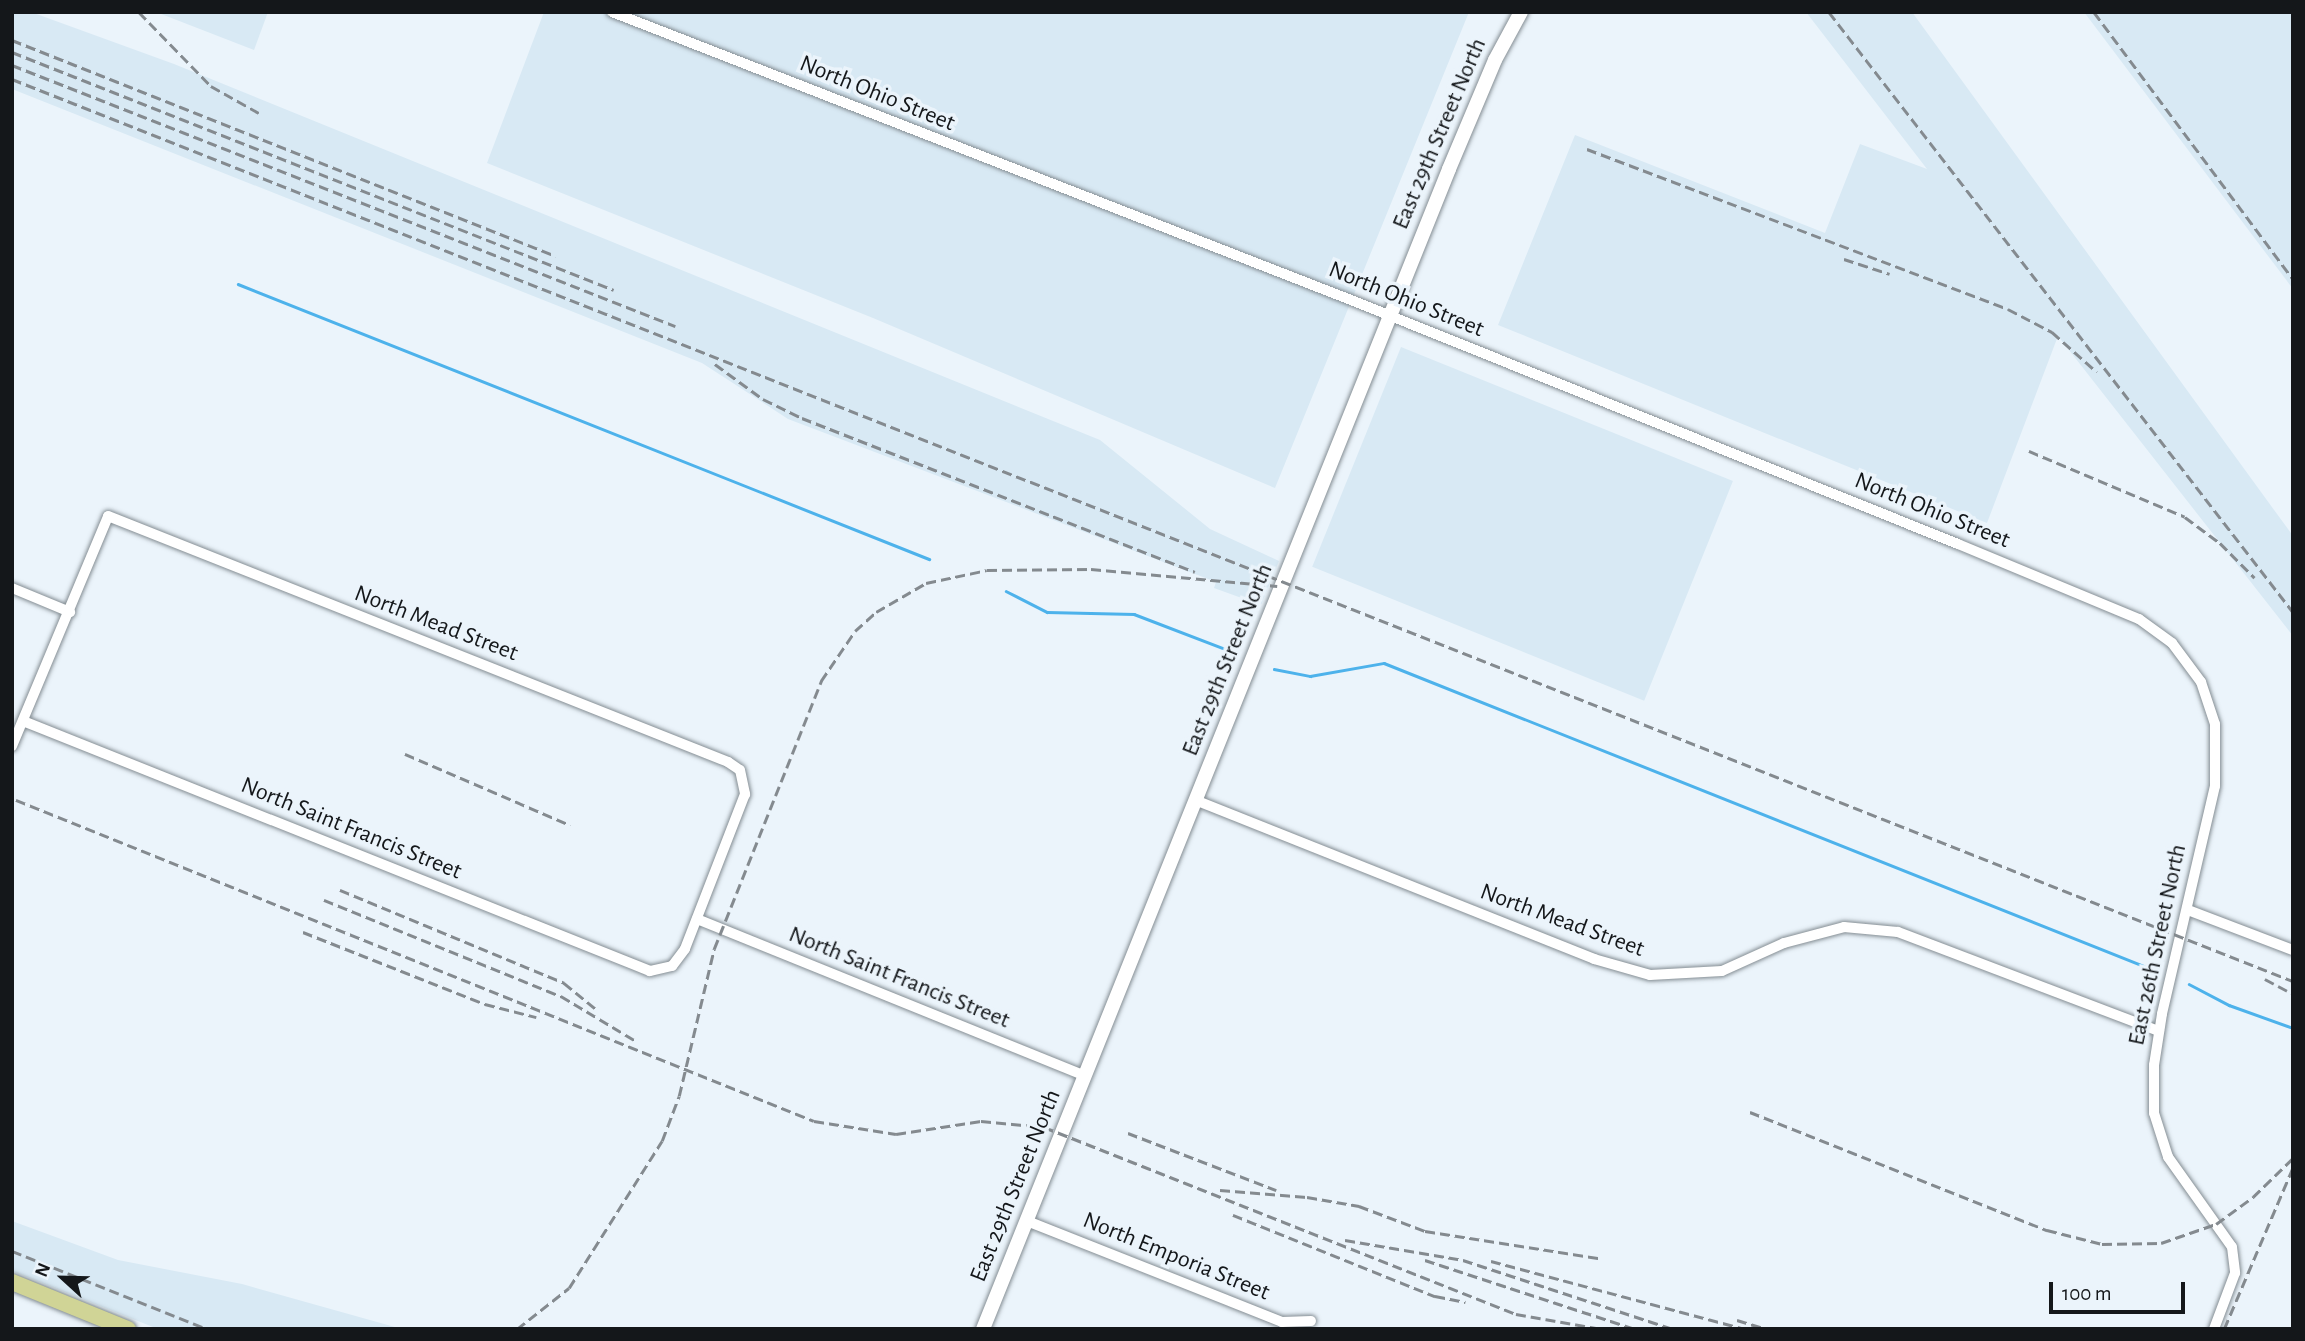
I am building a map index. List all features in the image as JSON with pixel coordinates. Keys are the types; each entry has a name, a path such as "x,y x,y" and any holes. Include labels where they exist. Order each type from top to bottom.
{"main road":[{"path":"12,1283 101,1324 128,1329"}],"street":[{"name":"North Ohio Street","path":"612,12 1390,316 2131,615 2174,645"},
{"path":"1506,36 1511,12"},
{"name":"East 29th Street North","path":"983,1329 1390,316 1506,36 1521,12"},
{"name":"North Mead Street","path":"70,612 108,516 728,762 744,777 746,794 696,919"},
{"path":"12,588 70,612 12,745"},
{"name":"East 26th Street North","path":"2174,645 2201,682 2215,724 2215,786 2159,1031 2154,1112 2168,1157 2232,1247 2231,1285 2214,1329"},
{"name":"North Saint Francis Street","path":"23,722 634,967 665,970 685,949 696,919 1085,1076"},
{"name":"North Mead Street","path":"1195,800 1594,959 1650,975 1722,971 1784,943 1844,927 1898,932 2159,1031"},
{"path":"2188,910 2293,950"},
{"name":"North Emporia Street","path":"1027,1221 1282,1322 1311,1321"}],"shaded area":[{"path":"12,12 31,12 174,64 1100,440 1210,529 1279,561 1261,605 1214,588 1216,582 788,419 702,363 12,89"},
{"path":"156,12 268,12 254,50"},
{"path":"544,12 1469,12 1275,488 873,318 487,163"},
{"path":"1806,12 1912,12 2293,536 2293,636 2058,336 1987,523 1498,325 1575,135 1825,233 1860,144 1927,169"},
{"path":"2084,12 2293,12 2293,289"},
{"path":"1401,347 1733,481 1644,701 1312,567"},
{"path":"12,1221 118,1260 242,1284 402,1329 158,1329 12,1271"}],"waterway":[{"path":"238,284 929,559"},
{"path":"1006,591 1047,612 1134,614 1225,649"},
{"path":"1274,669 1310,676 1384,663 2149,968"},
{"path":"2189,984 2229,1005 2293,1028"}],"railway":[{"path":"139,12 211,86 259,113"},
{"path":"1829,12 2293,612"},
{"path":"2094,12 2293,279"},
{"path":"12,40 556,256"},
{"path":"12,52 614,290"},
{"path":"12,65 675,326"},
{"path":"12,79 2293,981"},
{"path":"1587,149 2008,309 2052,332 2097,372"},
{"path":"1844,259 1890,274"},
{"path":"715,364 763,399 802,418 1195,572"},
{"path":"2029,451 2185,517 2220,543 2255,578"},
{"path":"517,1329 569,1288 662,1141 679,1096 714,949 821,681 855,631 876,612 926,583 987,570 1091,569 1277,586"},
{"path":"405,754 570,825"},
{"path":"16,800 814,1121 896,1134 981,1121 1044,1127 1516,1314 1602,1329"},
{"path":"340,890 564,983 596,1009"},
{"path":"324,900 561,996 636,1041"},
{"path":"303,932 485,1004 536,1017"},
{"path":"2265,979 2293,994"},
{"path":"1750,1112 2047,1230 2102,1244 2161,1243 2216,1224 2253,1197 2293,1158"},
{"path":"1128,1133 1276,1190"},
{"path":"2224,1329 2293,1167"},
{"path":"1220,1190 1307,1197 1359,1206 1425,1231 1603,1259"},
{"path":"1233,1215 1435,1296 1465,1302"},
{"path":"1345,1240 1463,1260 1673,1329"},
{"path":"12,1251 207,1329"},
{"path":"1425,1260 1635,1329"},
{"path":"1491,1261 1745,1329"},
{"path":"1737,1320 1767,1329"}]}
